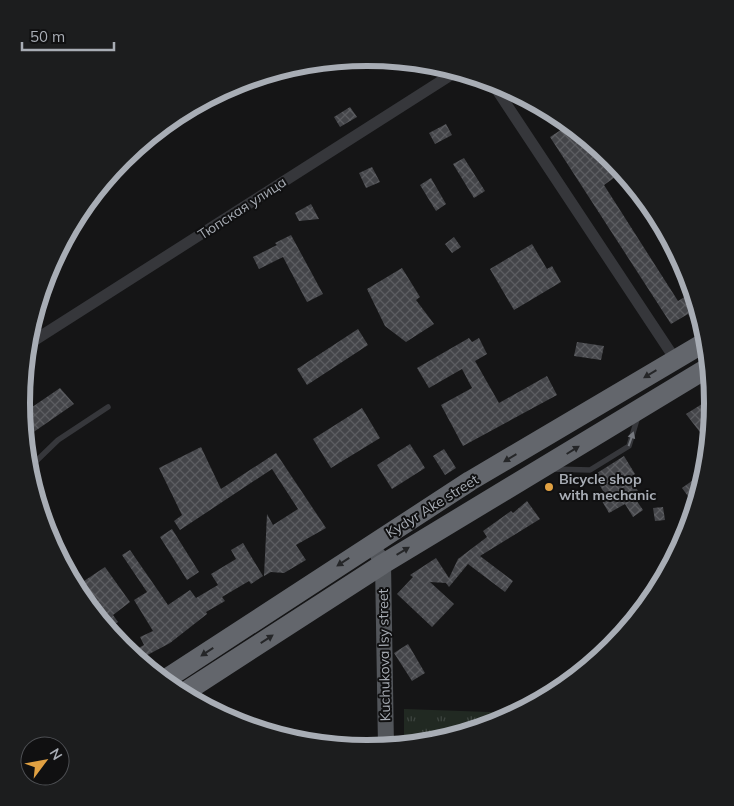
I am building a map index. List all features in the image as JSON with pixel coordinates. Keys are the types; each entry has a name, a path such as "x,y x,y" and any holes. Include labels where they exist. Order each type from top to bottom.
{"highway":[{"name":"Kydyr Ake street","path":"170,676 470,481 699,345"},
{"name":"Kydyr Ake street","path":"189,689 383,564 702,371"}],"main road":[{"path":"371,544 383,564"},
{"name":"Kuchukova Isy street","path":"383,564 386,739"}],"street":[{"name":"Тюпская улица","path":"36,339 449,76"},
{"path":"499,93 675,359"}],"lane":[{"path":"35,462 58,440 108,407"},
{"path":"542,469 590,470 629,446 641,408"}],"green space":[{"path":"404,709 500,712 454,729 404,738"}],"building":[{"path":"350,107 357,117 340,127 334,117"},
{"path":"446,124 452,135 435,144 429,133"},
{"path":"562,129 589,150 616,177 604,185 678,301 686,296 693,318 691,319 688,314 671,324 550,137"},
{"path":"464,158 485,191 474,198 453,164"},
{"path":"372,167 380,182 366,188 359,173"},
{"path":"431,178 446,204 436,211 420,185"},
{"path":"311,204 319,219 299,221 295,213"},
{"path":"291,235 323,294 307,302 283,257 259,269 253,257 277,245 275,243"},
{"path":"454,237 461,247 452,253 445,244"},
{"path":"532,244 547,269 552,266 561,282 514,310 490,269"},
{"path":"402,268 420,297 416,300 434,324 406,342 385,326 367,289"},
{"path":"358,329 368,345 307,385 297,369"},
{"path":"469,338 472,342 479,338 487,354 475,361 499,403 547,376 557,395 463,446 441,405 472,388 462,369 429,388 417,368"},
{"path":"577,342 604,346 601,360 574,356"},
{"path":"60,388 74,404 32,433 30,408"},
{"path":"702,404 704,407 702,435 686,414"},
{"path":"362,408 380,438 331,468 313,439"},
{"path":"410,444 425,468 392,489 377,465"},
{"path":"201,447 221,489 276,453 326,528 296,545 306,560 284,573 271,572 264,576 267,514 273,525 298,509 272,469 180,530 174,521 182,515 159,468"},
{"path":"444,449 456,468 445,475 433,456"},
{"path":"624,456 635,474 630,477 638,491 632,494 643,510 633,517 625,504 609,513 602,501 607,498 594,475"},
{"path":"696,478 690,499 682,488"},
{"path":"527,501 540,519 480,556 513,581 505,592 468,564 449,587 446,583 430,582 454,604 432,627 397,594 413,577 410,575 436,558 449,578 458,559 487,537 483,531 511,511 513,513"},
{"path":"663,507 665,520 655,521 653,508"},
{"path":"172,529 199,572 187,580 160,537"},
{"path":"243,543 263,576 251,584 249,581 222,597 225,601 206,612 207,614 170,643 145,656 137,649 144,645 140,637 153,631 134,600 147,592 122,555 130,550 168,605 190,590 196,598 218,585 211,574 236,559 231,550"},
{"path":"105,567 130,602 113,615 118,622 114,624 82,582"},
{"path":"408,644 425,673 412,681 394,653"}],"place":[{"name":"Bicycle shop with mechanic","path":"549,487"}]}
